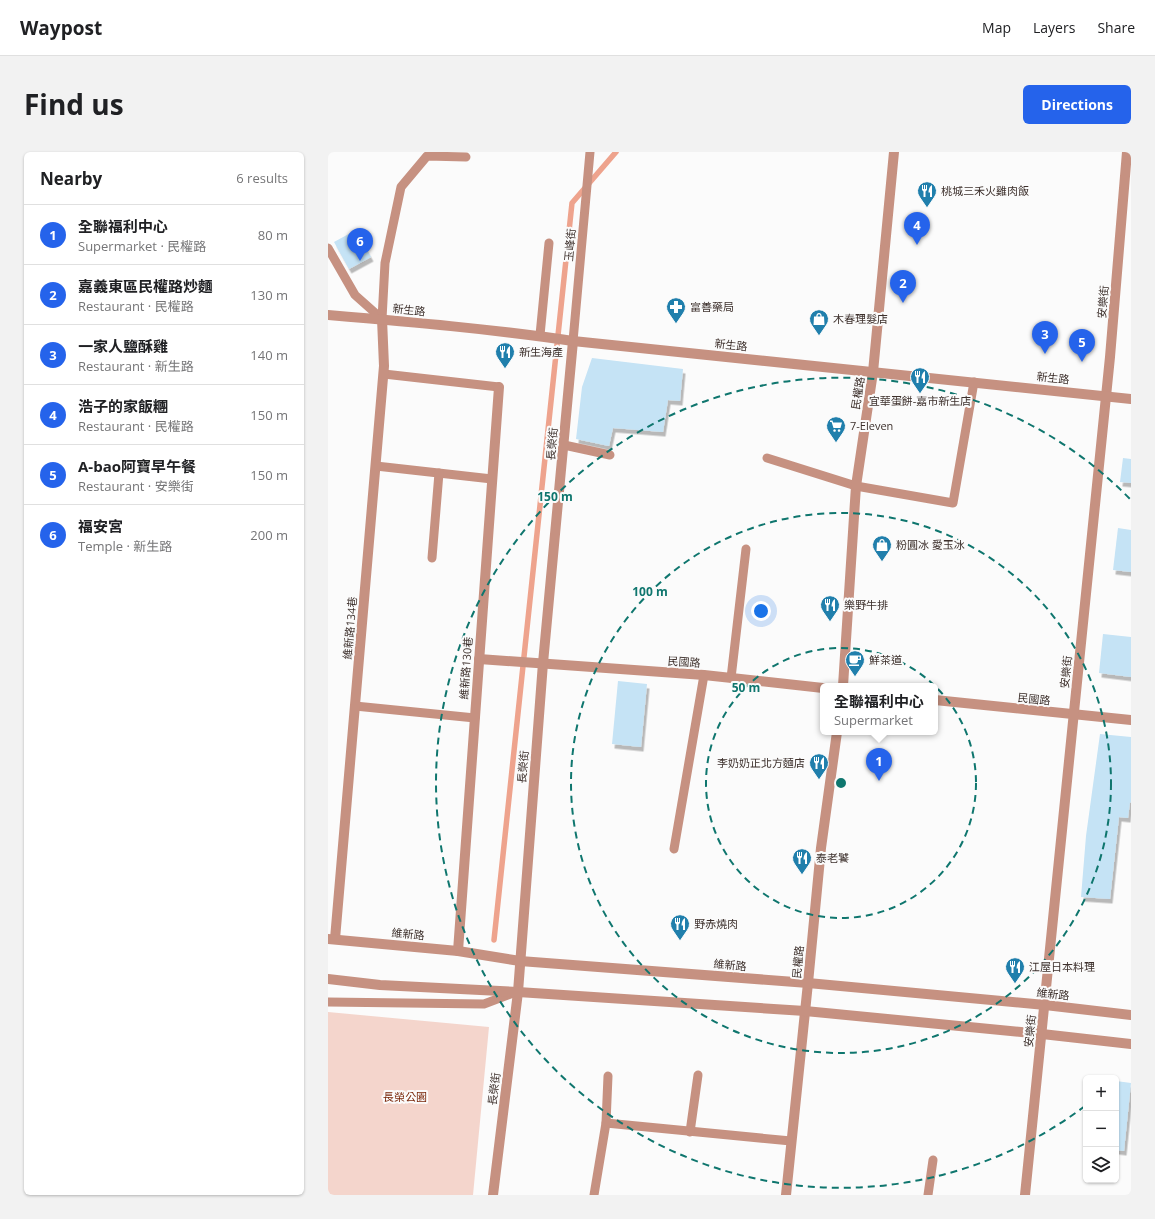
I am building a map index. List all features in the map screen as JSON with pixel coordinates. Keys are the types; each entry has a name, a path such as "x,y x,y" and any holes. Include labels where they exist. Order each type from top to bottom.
{"street":[{"name":"民權路","path":"843,683 856,486 873,372 894,152"},
{"name":"安樂街","path":"1025,1195 1106,396 1127,152"},
{"name":"新生路","path":"328,315 382,319 873,372 1131,398"},
{"name":"維新路134巷","path":"331,939 355,706 384,374 382,319"},
{"name":"長榮街","path":"493,1195 518,992 543,663 564,445 570,340"},
{"name":"維新路130巷","path":"458,951 499,388"},
{"name":"民國路","path":"479,659 704,675 820,688"},
{"name":"民國路","path":"938,700 1131,720"},
{"name":"民權路","path":"786,1195 821,848 837,735"},
{"name":"維新路","path":"331,939 458,951 520,961 808,983 1045,1005 1131,1015"},
{"path":"328,979 380,986 518,992 805,1011 1131,1044"}],"lane":[{"name":"玉峰街","path":"570,340 590,152"},
{"path":"382,319 385,263 401,187 428,156 466,157"},
{"path":"545,336 549,243"},
{"path":"328,248 355,295 382,319"},
{"path":"384,374 499,388"},
{"path":"767,458 856,486 953,503 974,382"},
{"path":"564,445 610,455"},
{"path":"376,466 492,479"},
{"path":"432,558 439,473"},
{"path":"731,678 746,549"},
{"path":"674,849 704,675"},
{"path":"355,706 475,718"},
{"path":"328,1002 484,1004 518,992"},
{"path":"690,1132 698,1075"},
{"path":"594,1195 606,1123 608,1076"},
{"path":"606,1123 791,1141"},
{"path":"928,1195 933,1160"}],"green space":[{"name":"長榮公園","path":"328,1012 489,1027 473,1195 328,1195"}],"building":[{"path":"356,230 371,257 349,269 334,242"},
{"path":"592,358 683,369 680,401 668,400 663,432 613,428 609,446 576,439 582,387"},
{"path":"1123,458 1131,459 1131,483 1120,482"},
{"path":"1118,528 1131,530 1131,572 1113,570"},
{"path":"1103,634 1131,637 1131,677 1099,673"},
{"path":"618,681 647,684 641,747 612,744"},
{"path":"1100,734 1131,737 1131,803 1130,802 1128,818 1119,817 1110,899 1081,897 1086,836"},
{"path":"1119,1081 1131,1083 1124,1151 1119,1150"}],"waterway":[{"path":"494,940 572,203 616,152"}],"place":[{"name":"桃城三禾火雞肉飯","path":"927,208"},
{"name":"浩子的家飯糰","path":"917,245"},
{"name":"福安宮","path":"360,261"},
{"name":"嘉義東區民權路炒麵","path":"903,303"},
{"name":"富善藥局","path":"676,324"},
{"name":"木春理髮店","path":"819,336"},
{"name":"一家人鹽酥雞","path":"1045,354"},
{"name":"A-bao阿寶早午餐","path":"1082,362"},
{"name":"新生海產","path":"505,369"},
{"name":"宜華蛋餅-嘉市新生店","path":"920,394"},
{"name":"7-Eleven","path":"836,443"},
{"name":"粉圓冰 愛玉冰","path":"882,562"},
{"name":"樂野牛排","path":"830,622"},
{"name":"鮮茶道","path":"855,677"},
{"name":"李奶奶正北方麵店","path":"819,780"},
{"name":"全聯福利中心","path":"879,781"},
{"name":"泰老饕","path":"802,875"},
{"name":"野赤燒肉","path":"680,941"},
{"name":"江屋日本料理","path":"1015,984"}]}
